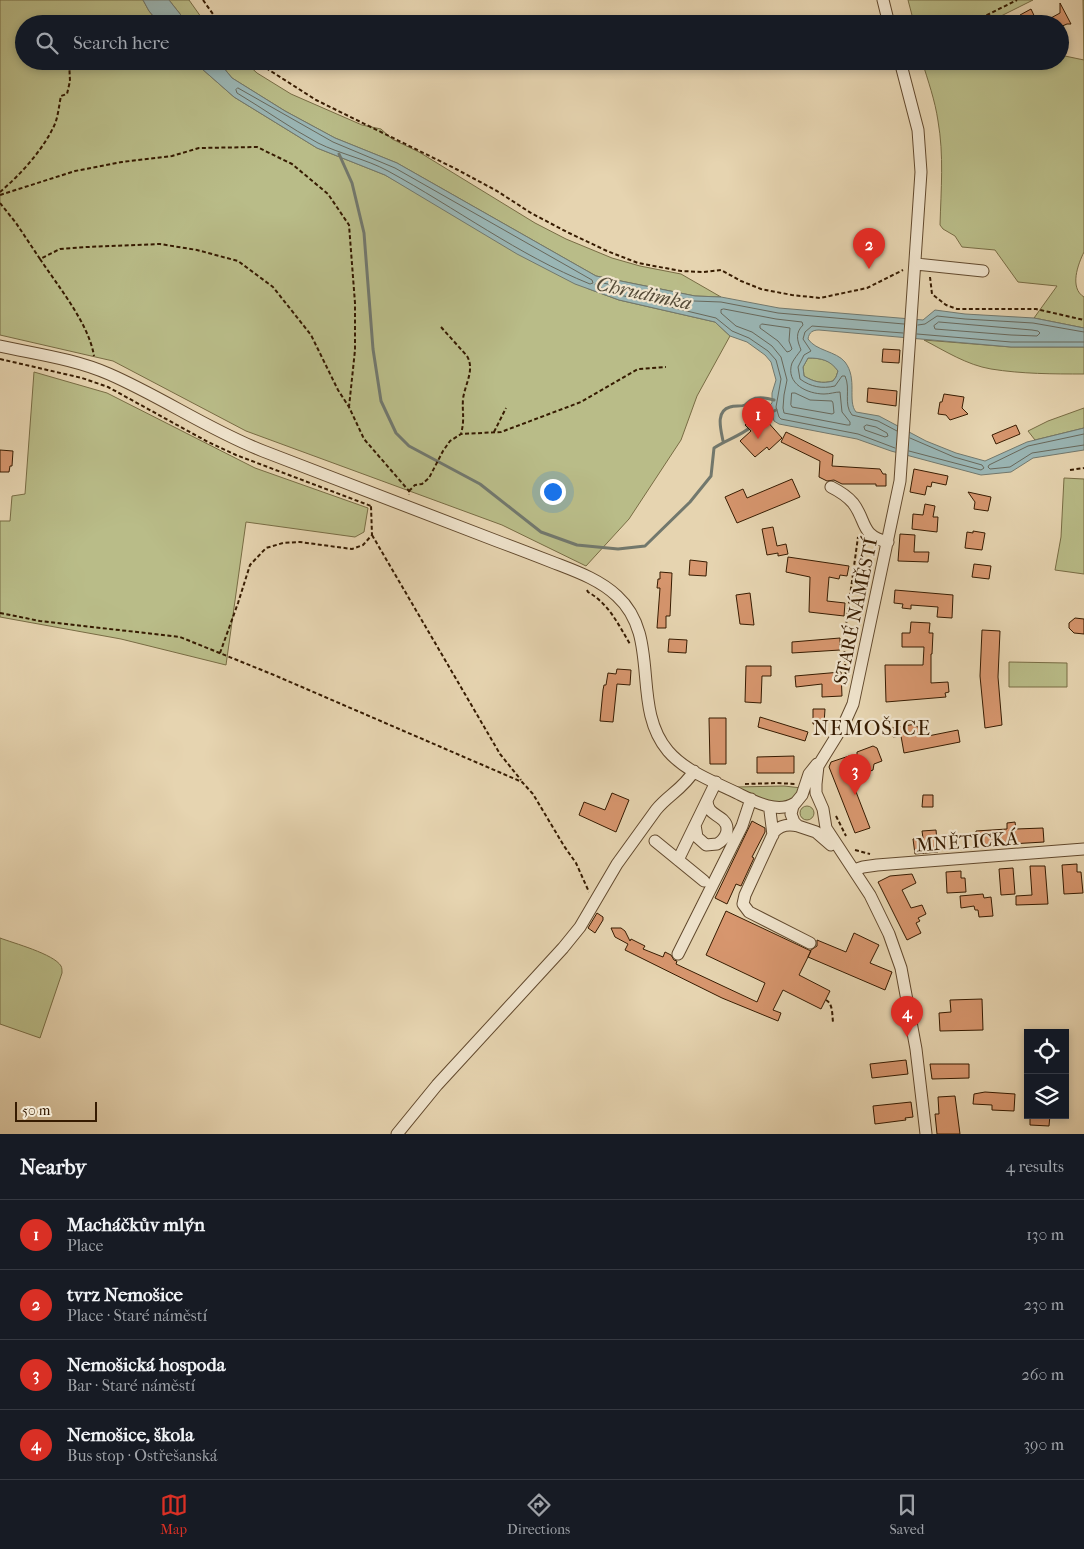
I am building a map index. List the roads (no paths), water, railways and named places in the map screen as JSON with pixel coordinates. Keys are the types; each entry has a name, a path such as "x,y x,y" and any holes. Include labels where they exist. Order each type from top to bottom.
{"street":[{"path":"883,0 887,15"},
{"path":"903,70 915,114 920,144 921,182 916,264 983,271"},
{"name":"STARÉ NÁMĚSTÍ","path":"796,802 804,793 811,771 827,751 844,724 853,704 901,472 916,264"},
{"path":"0,346 96,369 129,384 240,442 582,574 609,589 625,604 637,624 644,648 648,702 654,727 668,752 694,771 770,811 789,818 800,827 819,834 850,866 870,895 893,943 902,968 926,1134"},
{"path":"830,487 844,495 854,504 864,526 877,538 888,542"},
{"name":"STARÉ NÁMĚSTÍ","path":"827,751 818,770 815,787 826,828 850,866"},
{"path":"397,1134 438,1085 563,948 580,927 617,864 656,810 684,785 694,771"},
{"path":"678,860 716,782"},
{"path":"750,799 777,807 789,807 802,798 810,797 822,808 823,819 814,828 789,825 780,827 773,834 745,895 743,904 749,912 810,942"},
{"path":"678,954 742,826 750,799"},
{"path":"696,825 697,837 706,845 717,844 726,836 725,822 710,810 707,801"},
{"path":"796,802 791,814 800,827"},
{"path":"770,811 773,834"},
{"path":"655,841 704,881"},
{"name":"MNĚTICKÁ","path":"850,866 863,867 1084,849"}],"water":[{"path":"143,0 169,0 181,15 152,15"},
{"name":"Chrudimka","path":"203,70 225,70 232,78 285,111 335,138 397,163 596,276 695,296 721,297 779,308 923,320 935,310 965,314 1034,318 1084,328 1084,347 1011,347 819,330 812,332 808,339 816,346 837,355 845,362 851,375 852,402 856,412 879,416 926,441 956,453 985,461 1027,442 1084,428 1084,450 1033,458 1011,472 981,475 891,451 857,439 779,424 774,421 770,405 776,380 771,362 765,355 747,342 730,336 715,322 619,300 575,284 517,254 385,175 317,148 234,97","holes":["808,358 821,359 832,364 838,371 833,381 818,382 804,376 803,367"]}],"waterway":[{"path":"339,154 352,183 364,233 373,349 381,401 396,433 409,446 480,484 541,532 577,545 618,549 645,546 690,502 711,476 714,448 751,427"},
{"path":"723,441 720,421 722,412 725,409 732,406 743,406 750,400 757,398 774,400"},
{"path":"756,422 776,410"}],"place":[{"name":"tvrz Nemošice","path":"869,269"},
{"name":"Macháčkův mlýn","path":"758,439"},
{"name":"Nemošická hospoda","path":"855,795"},
{"name":"Nemošice, škola","path":"907,1037"}],"district":[{"name":"NEMOŠICE","path":"872,728"}]}
